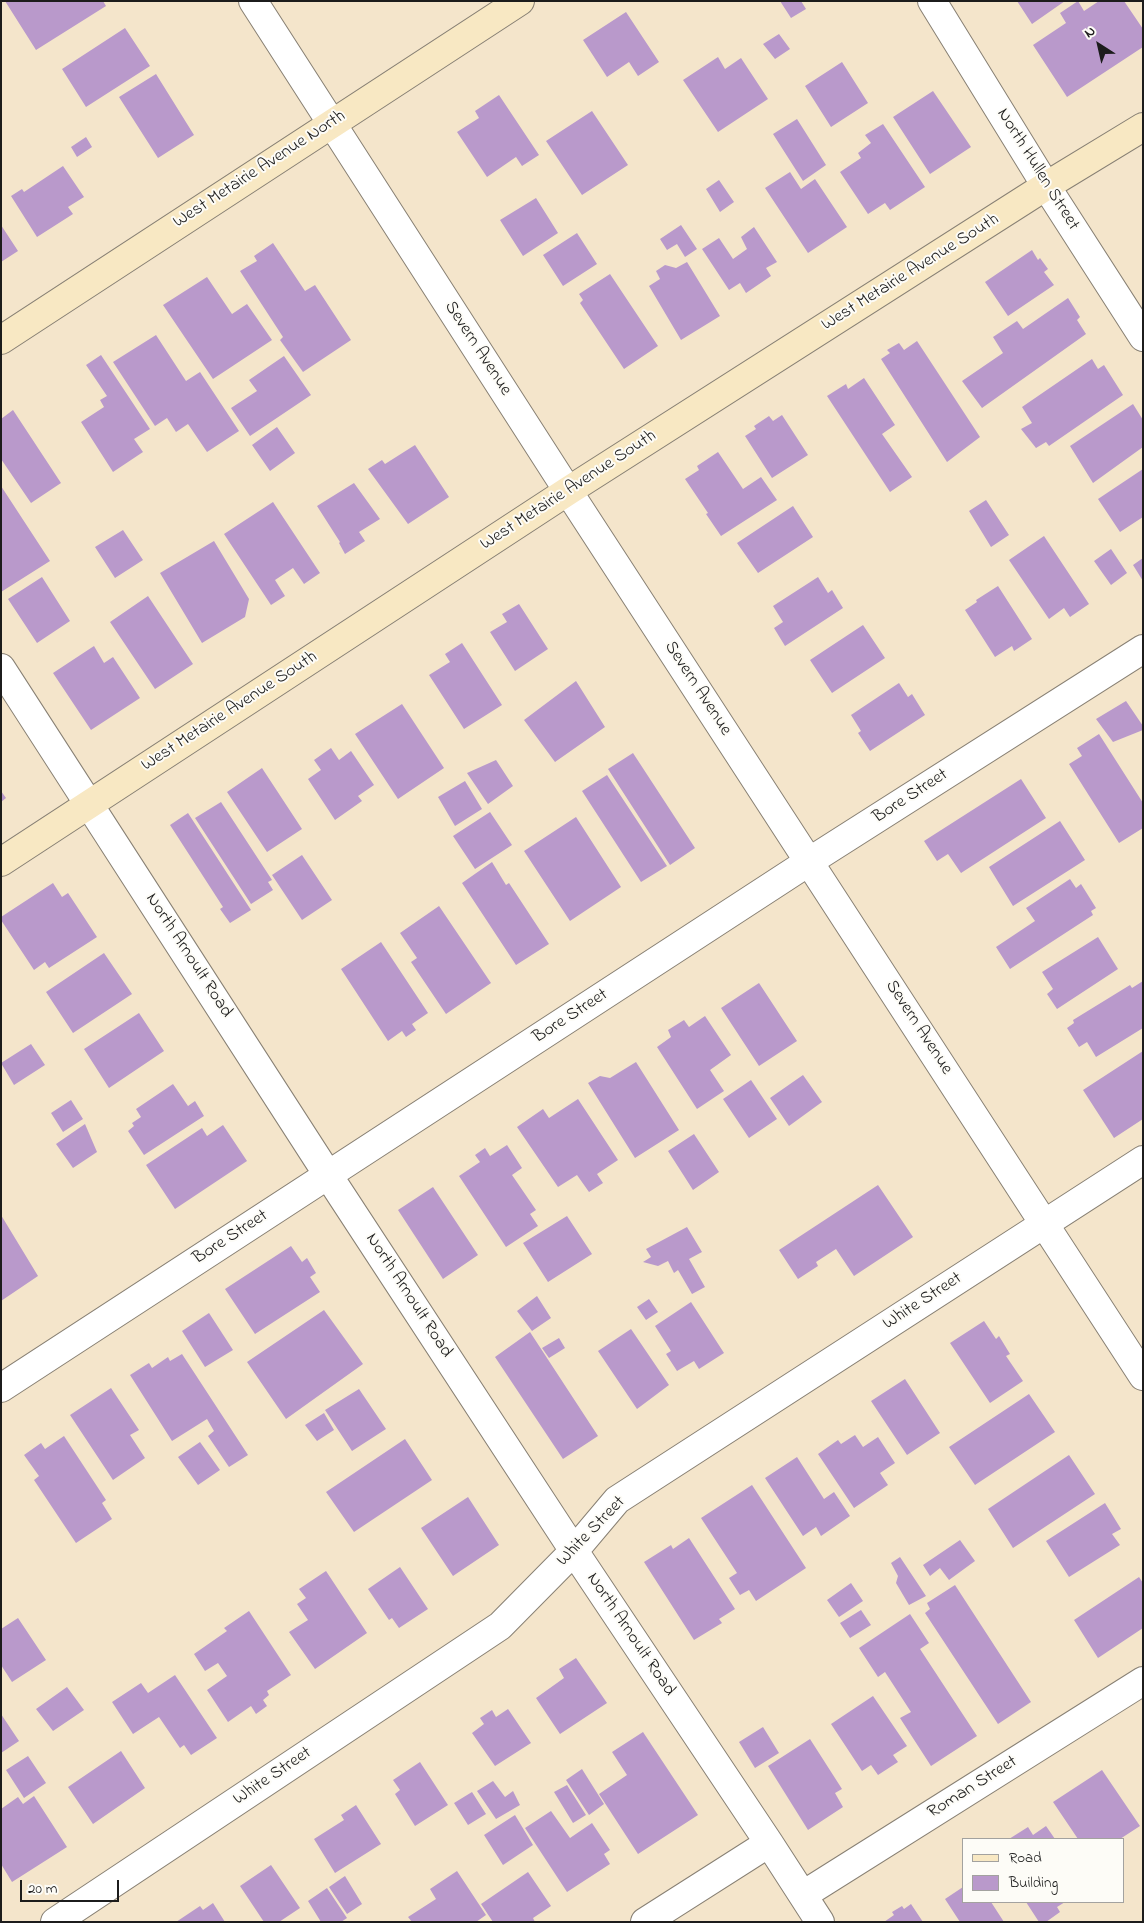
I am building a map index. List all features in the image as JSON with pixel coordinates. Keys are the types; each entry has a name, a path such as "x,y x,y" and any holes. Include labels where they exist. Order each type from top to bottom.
{"main road":[{"name":"West Metairie Avenue North","path":"1,340 332,122 520,1"},
{"name":"West Metairie Avenue South","path":"1,862 568,491 1046,186 1143,127"}],"street":[{"name":"Severn Avenue","path":"253,1 568,491 1143,1376"},
{"name":"North Hullen Street","path":"932,1 1046,186 1143,337"},
{"name":"Bore Street","path":"1,1388 810,861 1143,649"},
{"name":"North Arnoult Road","path":"1,668 574,1551 769,1842 820,1922"},
{"name":"White Street","path":"55,1922 500,1626 574,1551 617,1500 1143,1160"},
{"name":"Roman Street","path":"803,1895 1143,1681"},
{"path":"645,1922 769,1842"}],"building":[{"path":"5,1 103,1 106,6 36,50"},
{"path":"780,1 801,1 806,9 791,18"},
{"path":"1017,1 1065,1 1032,24"},
{"path":"1078,1 1084,11 1099,1 1124,1 1143,29 1143,47 1067,97 1033,45 1066,23 1060,13"},
{"path":"626,12 659,62 638,76 629,62 607,77 583,40"},
{"path":"125,28 150,66 86,107 62,69"},
{"path":"779,34 790,49 775,59 763,44"},
{"path":"718,57 725,69 741,58 768,99 718,132 683,80"},
{"path":"842,62 868,103 831,127 805,86"},
{"path":"156,74 194,135 158,158 119,97"},
{"path":"933,91 971,147 930,174 893,117"},
{"path":"499,95 539,155 522,166 516,157 487,177 457,132 479,118 475,111"},
{"path":"592,111 628,165 582,195 546,141"},
{"path":"797,119 826,165 803,181 773,134"},
{"path":"883,124 925,187 890,210 885,203 868,214 840,172 861,158 858,153 871,143 865,135"},
{"path":"86,137 92,147 77,157 71,147"},
{"path":"63,166 84,197 68,207 73,214 37,237 11,196 22,189 24,192"},
{"path":"790,172 801,189 815,179 847,227 808,253 765,188"},
{"path":"719,180 734,202 720,212 706,189"},
{"path":"536,198 558,233 523,256 500,220"},
{"path":"1,225 18,251 1,262"},
{"path":"681,225 697,249 685,257 677,244 667,250 660,239"},
{"path":"754,227 777,262 766,268 771,276 746,293 740,283 729,290 702,249 719,238 733,259 747,249 741,237"},
{"path":"577,233 597,264 563,286 543,255"},
{"path":"273,243 305,291 315,285 351,340 303,372 280,340 283,337 240,271 257,261 254,256"},
{"path":"1032,250 1038,260 1040,258 1048,269 1044,272 1054,285 1008,316 985,282"},
{"path":"687,262 720,316 681,340 649,286 660,279 656,271 665,265 676,268"},
{"path":"610,274 658,346 624,369 580,303 583,300 579,294"},
{"path":"207,277 232,314 247,304 272,340 213,379 163,305"},
{"path":"1068,298 1080,317 1077,320 1086,334 982,408 962,381 1003,353 993,337 1017,321 1023,329"},
{"path":"156,335 186,381 200,372 239,431 207,452 188,424 176,432 167,418 155,426 113,362"},
{"path":"917,341 980,437 947,462 881,359 890,353 887,350 899,343 904,350"},
{"path":"101,355 150,429 134,439 143,452 113,472 81,422 104,407 100,400 107,396 86,365"},
{"path":"284,356 311,395 250,436 231,408 257,391 249,380"},
{"path":"1092,359 1098,369 1104,365 1123,395 1049,446 1046,442 1036,448 1021,429 1032,423 1022,407"},
{"path":"864,378 895,425 882,434 912,477 890,492 827,396 846,384 848,389"},
{"path":"1133,404 1143,420 1143,447 1093,483 1070,446"},
{"path":"13,410 61,483 31,503 1,459 1,419"},
{"path":"782,415 808,455 772,478 745,436 756,429 754,426 769,416 773,421"},
{"path":"277,427 295,453 270,471 252,445"},
{"path":"415,445 449,497 408,524 368,469 382,460 385,464"},
{"path":"718,452 743,489 761,477 777,500 721,536 685,479 699,470 697,466"},
{"path":"1143,469 1143,517 1120,532 1098,499"},
{"path":"354,483 380,519 359,532 365,541 345,554 340,542 317,506"},
{"path":"1,486 50,561 1,592"},
{"path":"986,500 1009,535 991,547 969,511"},
{"path":"273,502 320,573 304,584 293,568 275,580 285,596 271,605 224,534"},
{"path":"793,506 813,537 758,573 737,543"},
{"path":"123,530 143,560 115,578 95,547"},
{"path":"1044,536 1089,604 1070,617 1064,608 1049,619 1009,560"},
{"path":"214,541 249,599 245,617 202,643 160,573"},
{"path":"1111,549 1127,573 1111,585 1094,561"},
{"path":"1143,558 1143,581 1133,565"},
{"path":"42,577 70,621 37,643 8,599"},
{"path":"818,577 828,593 832,590 843,608 785,646 774,628 783,622 773,606"},
{"path":"998,586 1032,639 1014,651 1012,646 995,657 965,610 977,602 976,600"},
{"path":"148,596 193,664 155,689 110,622"},
{"path":"519,604 548,649 515,671 490,632 507,622 502,614"},
{"path":"863,625 885,658 832,693 810,660"},
{"path":"462,643 502,705 464,729 429,675 450,662 445,654"},
{"path":"94,646 104,663 113,657 140,698 91,730 53,673"},
{"path":"576,681 605,727 555,762 524,720"},
{"path":"899,683 908,697 912,694 925,715 870,751 858,733 861,731 851,715"},
{"path":"1126,701 1143,726 1143,730 1113,742 1096,719"},
{"path":"402,704 444,768 398,799 355,734"},
{"path":"1099,734 1143,803 1143,828 1119,843 1069,764 1082,756 1077,748"},
{"path":"331,748 339,760 351,751 374,785 358,796 362,801 335,820 308,779 321,770 314,760"},
{"path":"633,753 695,848 670,865 608,769"},
{"path":"496,760 513,786 488,804 467,773"},
{"path":"262,768 302,829 267,852 227,792"},
{"path":"607,775 667,866 641,882 582,791"},
{"path":"1021,779 1046,818 961,873 948,854 937,861 924,841"},
{"path":"465,781 482,809 455,826 438,797"},
{"path":"1,791 6,798 1,802"},
{"path":"221,802 272,880 268,882 273,890 251,904 195,818"},
{"path":"490,812 512,845 475,869 453,836"},
{"path":"188,813 251,910 230,923 220,909 223,907 170,825"},
{"path":"576,817 621,887 570,921 524,851"},
{"path":"1060,821 1085,860 1013,906 989,867"},
{"path":"302,855 332,900 302,920 272,875"},
{"path":"492,862 506,885 509,883 549,944 516,965 462,883"},
{"path":"1070,879 1076,888 1081,884 1096,908 1091,911 1093,915 1010,969 996,947 1035,921 1026,908"},
{"path":"53,883 62,897 68,893 97,937 49,968 45,962 34,970 1,920 1,917"},
{"path":"439,906 491,983 446,1014 411,962 417,958 400,933"},
{"path":"1098,937 1118,969 1057,1009 1047,994 1053,989 1042,972"},
{"path":"381,942 428,1013 412,1024 416,1030 406,1037 402,1031 388,1041 341,969"},
{"path":"104,953 132,994 73,1033 46,992"},
{"path":"1143,981 1143,1028 1096,1057 1087,1042 1079,1047 1067,1028 1074,1023 1073,1020 1130,985 1132,988"},
{"path":"759,983 797,1041 759,1066 721,1008"},
{"path":"139,1013 164,1051 109,1088 84,1049"},
{"path":"705,1016 731,1055 710,1070 724,1091 697,1109 657,1047 671,1037 668,1030 684,1020 689,1027"},
{"path":"31,1044 45,1065 14,1085 1,1063"},
{"path":"1143,1051 1143,1119 1114,1138 1083,1090"},
{"path":"636,1062 679,1130 635,1158 588,1083 600,1076 610,1078"},
{"path":"803,1075 822,1102 789,1126 770,1098"},
{"path":"751,1080 777,1119 749,1138 723,1099"},
{"path":"173,1084 188,1106 195,1101 204,1116 144,1155 128,1131 134,1126 132,1123 141,1117 136,1109"},
{"path":"578,1099 618,1160 597,1174 603,1183 589,1192 577,1175 558,1187 517,1127 543,1109 549,1118"},
{"path":"71,1100 83,1119 63,1132 51,1113"},
{"path":"85,1124 97,1152 73,1168 56,1144"},
{"path":"223,1125 247,1161 175,1209 146,1165 202,1128 207,1136"},
{"path":"694,1134 719,1172 693,1190 668,1151"},
{"path":"507,1145 522,1168 512,1175 536,1210 530,1214 538,1226 506,1247 459,1176 480,1162 475,1155 485,1148 490,1156"},
{"path":"878,1185 913,1237 854,1276 836,1249 816,1262 818,1266 798,1279 779,1250"},
{"path":"433,1187 478,1255 443,1279 398,1210"},
{"path":"1,1215 38,1276 1,1301"},
{"path":"567,1216 592,1254 548,1282 523,1243"},
{"path":"687,1227 702,1252 689,1259 705,1287 692,1294 678,1270 674,1273 668,1261 658,1266 643,1262 651,1257 646,1249"},
{"path":"291,1246 302,1262 307,1258 316,1273 310,1277 320,1292 255,1334 225,1289"},
{"path":"537,1296 551,1318 532,1331 517,1311"},
{"path":"649,1299 658,1312 646,1320 637,1307"},
{"path":"691,1302 724,1353 699,1369 694,1361 677,1371 666,1354 671,1351 655,1326"},
{"path":"324,1310 363,1364 286,1419 247,1362"},
{"path":"209,1313 233,1350 205,1367 182,1331"},
{"path":"984,1321 996,1339 999,1336 1010,1354 1006,1356 1023,1381 990,1403 950,1343"},
{"path":"631,1329 669,1385 637,1409 598,1351"},
{"path":"530,1332 598,1436 563,1459 495,1357"},
{"path":"559,1338 565,1348 549,1358 542,1348"},
{"path":"182,1354 248,1455 229,1467 208,1436 214,1431 207,1419 172,1441 130,1375 149,1363 152,1368 168,1357 170,1361"},
{"path":"905,1379 940,1433 907,1455 871,1401"},
{"path":"111,1388 139,1430 130,1435 145,1458 113,1480 70,1415"},
{"path":"359,1389 386,1429 352,1451 325,1410"},
{"path":"1029,1394 1055,1432 975,1485 949,1447"},
{"path":"324,1413 334,1430 317,1441 305,1425"},
{"path":"855,1435 863,1447 878,1437 895,1463 880,1473 888,1485 854,1508 818,1454 838,1440 841,1444"},
{"path":"64,1436 106,1500 102,1503 112,1519 76,1543 34,1480 39,1476 24,1455 41,1443 45,1449"},
{"path":"405,1439 432,1480 354,1532 326,1492"},
{"path":"200,1442 220,1470 198,1485 178,1457"},
{"path":"1069,1455 1095,1494 1013,1548 988,1509"},
{"path":"797,1457 824,1499 834,1492 850,1516 821,1536 816,1527 803,1536 765,1478"},
{"path":"752,1485 806,1568 756,1601 749,1590 740,1595 729,1578 737,1573 701,1518"},
{"path":"468,1497 499,1545 453,1576 421,1528"},
{"path":"1105,1503 1121,1529 1112,1534 1120,1545 1069,1577 1046,1541"},
{"path":"689,1538 735,1609 719,1619 722,1623 694,1640 644,1562 671,1545 673,1549"},
{"path":"960,1540 975,1561 949,1580 940,1568 930,1576 923,1565"},
{"path":"900,1557 926,1596 909,1605 896,1583 898,1576 891,1563"},
{"path":"400,1567 428,1609 399,1628 392,1618 389,1620 368,1589"},
{"path":"326,1571 367,1633 315,1669 289,1632 308,1620 297,1604 306,1598 299,1589"},
{"path":"1139,1577 1143,1583 1143,1628 1098,1658 1074,1620"},
{"path":"851,1583 863,1601 839,1617 827,1600"},
{"path":"955,1585 1031,1702 998,1724 925,1613 930,1609 927,1603"},
{"path":"861,1610 871,1625 850,1638 840,1623"},
{"path":"249,1611 291,1675 267,1691 269,1695 263,1700 267,1706 256,1714 251,1706 228,1722 207,1690 227,1676 218,1663 205,1671 194,1654 227,1631 224,1628"},
{"path":"910,1614 929,1643 920,1649 977,1736 931,1766 900,1718 911,1712 885,1672 878,1677 859,1648"},
{"path":"18,1618 46,1660 12,1682 1,1665 1,1629"},
{"path":"576,1658 607,1703 560,1734 536,1698 564,1678 559,1669"},
{"path":"175,1675 217,1738 191,1755 184,1745 180,1748 159,1717 133,1734 112,1702 141,1683 148,1693"},
{"path":"67,1687 84,1710 53,1731 36,1709"},
{"path":"873,1696 907,1746 893,1755 898,1762 878,1775 871,1765 862,1771 831,1724"},
{"path":"508,1709 531,1743 495,1766 472,1733 484,1724 480,1718 492,1710 496,1717"},
{"path":"1,1714 19,1741 1,1753"},
{"path":"763,1727 779,1753 755,1768 739,1742"},
{"path":"643,1732 698,1815 638,1854 599,1794 627,1775 612,1752"},
{"path":"810,1739 842,1789 835,1793 843,1807 808,1830 768,1766"},
{"path":"121,1751 145,1788 93,1824 68,1787"},
{"path":"28,1756 46,1783 24,1798 6,1770"},
{"path":"420,1762 448,1805 415,1826 395,1794 400,1790 393,1780"},
{"path":"582,1769 604,1804 589,1815 566,1780"},
{"path":"1102,1770 1140,1826 1122,1838 1077,1838 1053,1802"},
{"path":"493,1781 505,1797 513,1791 520,1805 496,1819 477,1791"},
{"path":"567,1785 586,1815 573,1823 554,1792"},
{"path":"472,1792 486,1814 468,1825 454,1803"},
{"path":"34,1796 67,1847 12,1882 1,1864 1,1809 18,1797 23,1804"},
{"path":"356,1805 381,1844 335,1873 314,1839 344,1820 341,1815"},
{"path":"551,1811 570,1838 592,1823 610,1850 604,1854 610,1864 567,1892 525,1828"},
{"path":"515,1815 533,1845 503,1865 484,1835"},
{"path":"1046,1826 1054,1838 1011,1838 1028,1827 1033,1835"},
{"path":"271,1865 300,1908 279,1922 264,1922 240,1886"},
{"path":"457,1871 486,1915 476,1922 412,1922 408,1917 436,1899 430,1889"},
{"path":"528,1872 551,1906 533,1918 535,1922 493,1922 481,1904"},
{"path":"345,1876 362,1904 347,1914 329,1887"},
{"path":"327,1888 347,1918 341,1922 321,1922 308,1901"},
{"path":"962,1888 962,1903 992,1903 1004,1922 960,1922 945,1899"},
{"path":"213,1903 225,1922 176,1922 200,1906 203,1910"},
{"path":"1027,1903 1063,1903 1057,1907 1060,1912 1046,1922 1039,1922"},
{"path":"911,1904 923,1922 884,1922 894,1915 892,1912 902,1906 904,1909"}]}
